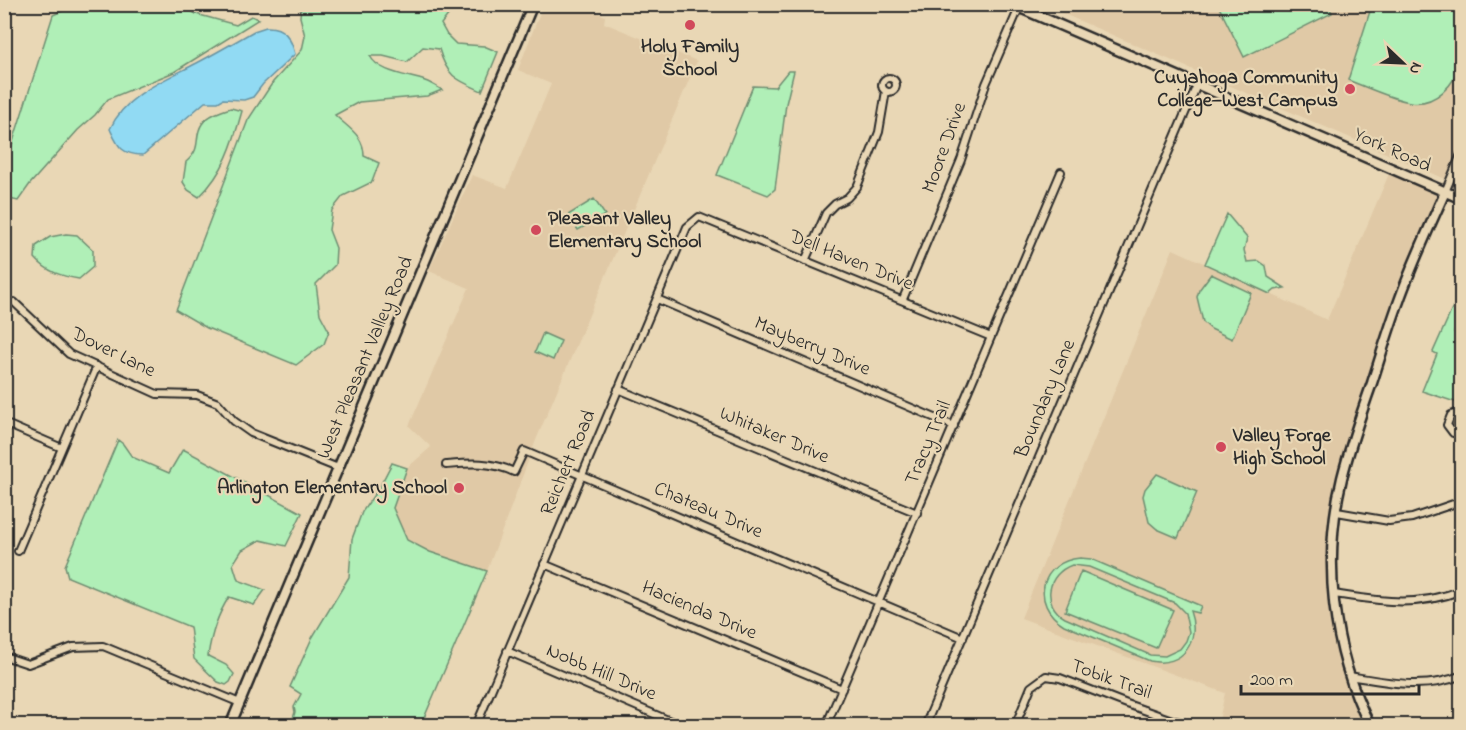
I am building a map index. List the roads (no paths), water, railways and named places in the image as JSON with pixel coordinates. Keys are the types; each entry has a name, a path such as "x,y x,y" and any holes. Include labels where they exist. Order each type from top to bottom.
{"main road":[{"name":"West Pleasant Valley Road","path":"230,726 533,4"},
{"name":"York Road","path":"1015,6 1461,199"},
{"path":"1370,726 1349,676 1340,642 1332,555 1337,512 1342,479 1397,305 1445,192"}],"street":[{"name":"Moore Drive","path":"903,299 961,160 1015,6"},
{"name":"Boundary Lane","path":"925,726 1197,85"},
{"path":"805,261 826,213 835,204 848,198 857,187 879,132 886,91"},
{"path":"1445,192 1461,152"},
{"name":"Tracy Trail","path":"826,726 1061,172"},
{"name":"Dell Haven Drive","path":"699,217 992,337"},
{"name":"Reichert Road","path":"476,726 687,227 699,217"},
{"name":"Mayberry Drive","path":"657,299 954,426"},
{"name":"Dover Lane","path":"14,302 69,354 157,394 197,395 218,403 234,421 251,434 338,468"},
{"path":"18,550 97,366"},
{"name":"Whitaker Drive","path":"618,389 917,513"},
{"path":"1461,415 1454,414 1447,421 1450,431 1461,434"},
{"path":"4,423 62,448"},
{"name":"Chateau Drive","path":"446,465 479,463 499,465 513,472 524,451 963,638"},
{"path":"1337,512 1389,521 1412,518 1461,501"},
{"name":"Hacienda Drive","path":"544,564 842,689"},
{"path":"1334,594 1410,603 1461,590"},
{"path":"4,656 28,664 73,647 103,646 240,703"},
{"name":"Nobb Hill Drive","path":"507,651 682,726"},
{"path":"1349,676 1405,684 1429,684 1461,675"},
{"name":"Tobik Trail","path":"1015,726 1031,687 1046,676 1060,678 1127,704 1200,726"}],"water":[{"path":"266,27 278,29 286,34 295,54 263,84 253,97 244,100 223,99 218,102 205,102 143,155 125,151 118,145 110,129 117,117 136,97 254,31"}],"place":[{"name":"Holy Family School","path":"690,25"},
{"name":"Cuyahoga Community College—West Campus","path":"1350,89"},
{"name":"Pleasant Valley Elementary School","path":"536,230"},
{"name":"Valley Forge High School","path":"1221,447"},
{"name":"Arlington Elementary School","path":"459,488"}]}
